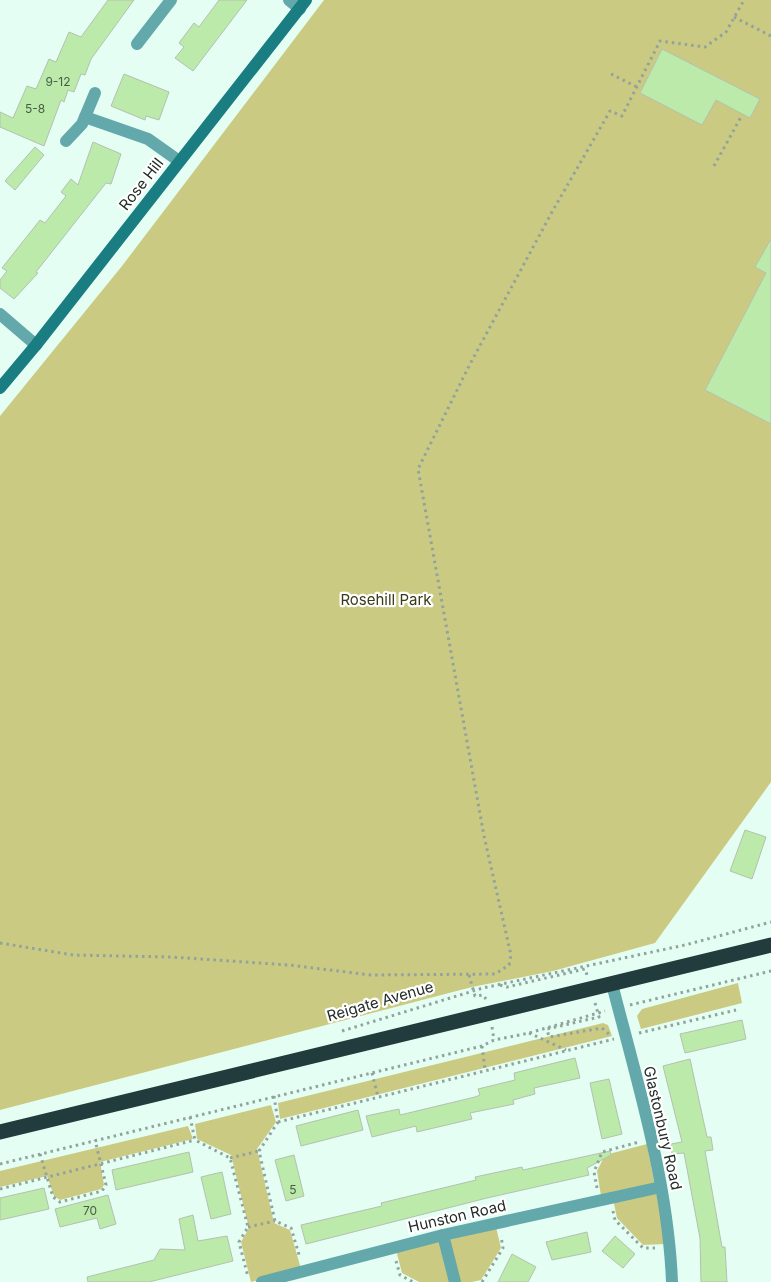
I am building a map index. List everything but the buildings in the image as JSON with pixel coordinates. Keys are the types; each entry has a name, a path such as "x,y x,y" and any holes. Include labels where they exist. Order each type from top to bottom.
{"highway":[{"path":"0,1132 771,945"}],"main road":[{"name":"Rose Hill","path":"0,388 36,345 303,4"}],"street":[{"path":"137,44 171,0"},
{"path":"289,0 303,4"},
{"path":"66,141 86,117 95,93"},
{"path":"86,117 148,139 179,161"},
{"path":"0,314 36,345"},
{"name":"Glastonbury Road","path":"612,984 620,1038 650,1139 661,1188 671,1247 672,1282"},
{"name":"Hunston Road","path":"262,1282 276,1280 303,1271 443,1235 661,1188"},
{"path":"443,1235 455,1282"}],"path":[{"path":"0,943 74,955 171,957 289,966 371,975 469,976 502,971 509,965 511,955 484,836 418,469 469,366 552,212 610,111 622,116 660,41 705,48 726,32 744,0"},
{"path":"734,17 771,36"},
{"path":"611,74 637,87"},
{"path":"714,166 741,117"},
{"name":"Reigate Avenue","path":"334,1033 500,985 685,945 771,922"},
{"path":"641,1003 771,971"},
{"path":"469,976 475,996 483,995 486,999"},
{"path":"500,985 507,987"},
{"path":"278,1122 378,1096 736,1010"},
{"path":"0,1164 482,1046 494,1040 528,1033 599,1012"},
{"path":"582,1031 602,1028 620,1038"},
{"path":"528,1033 567,1050"},
{"path":"482,1046 485,1070"},
{"path":"372,1073 378,1096"},
{"path":"0,1189 195,1140 230,1158 259,1151 278,1122 274,1096"},
{"path":"190,1117 195,1140"},
{"path":"650,1139 602,1152 594,1172 615,1220 643,1248 671,1247"},
{"path":"40,1154 53,1197 60,1202 102,1190 106,1185 95,1140"},
{"path":"259,1151 275,1221"},
{"path":"230,1158 248,1227 239,1242 249,1282"},
{"path":"248,1227 275,1221 292,1228 303,1271"},
{"path":"482,1282 504,1248 498,1224"},
{"path":"392,1248 400,1275 413,1282"}],"green space":[{"name":"Rosehill Park","path":"324,0 771,0 771,782 655,943 553,971 472,987 0,1110 0,416 122,266"},
{"path":"738,983 742,1003 641,1029 637,1016 642,1009"},
{"path":"603,1023 608,1025 612,1036 280,1119 278,1103"},
{"path":"271,1105 276,1122 257,1149 274,1223 290,1230 301,1269 251,1282 241,1242 249,1228 231,1155 197,1139 195,1124"},
{"path":"188,1126 193,1139 100,1162 104,1185 101,1189 60,1200 54,1196 47,1176 0,1187 0,1171"},
{"path":"647,1144 666,1244 643,1245 617,1218 612,1194 601,1196 597,1171 605,1155"},
{"path":"496,1227 501,1248 481,1280 472,1282 419,1282 402,1273 396,1250"}]}
